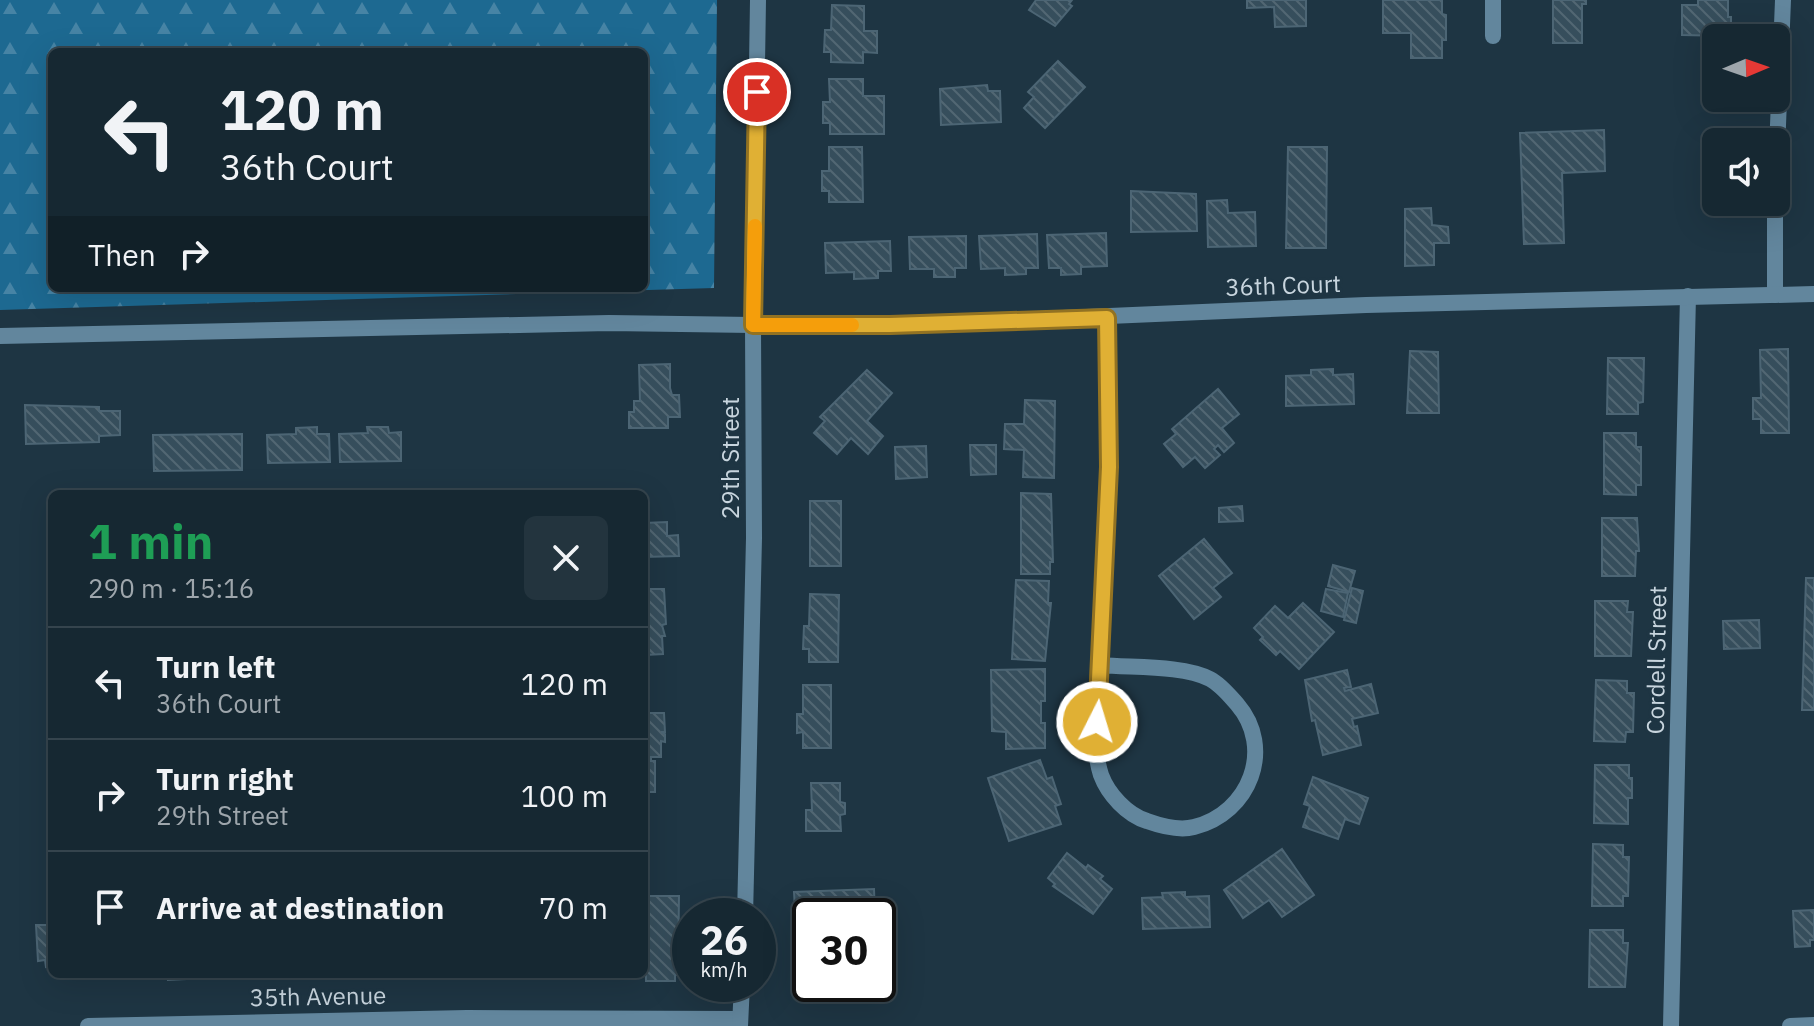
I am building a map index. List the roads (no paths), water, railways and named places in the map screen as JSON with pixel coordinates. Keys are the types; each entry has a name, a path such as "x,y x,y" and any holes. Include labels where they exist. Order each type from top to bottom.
{"street":[{"name":"29th Street","path":"745,898 754,538 753,325 758,0"},
{"path":"1493,0 1493,36"},
{"path":"1778,128 1783,0"},
{"path":"1775,216 1775,295"},
{"name":"36th Court","path":"0,336 609,323 890,325 1223,311 1814,294"},
{"name":"Cordell Street","path":"1671,1026 1688,296"},
{"path":"1101,665 1180,671 1210,679 1229,694 1247,716 1256,743 1254,772 1241,798 1220,817 1192,828 1165,827 1139,818 1117,801 1102,777 1096,749 1109,467 1107,318"},
{"path":"740,1022 741,1002"},
{"name":"35th Avenue","path":"88,1026 467,1018 740,1022"},
{"path":"1790,1026 1814,1025"}]}
